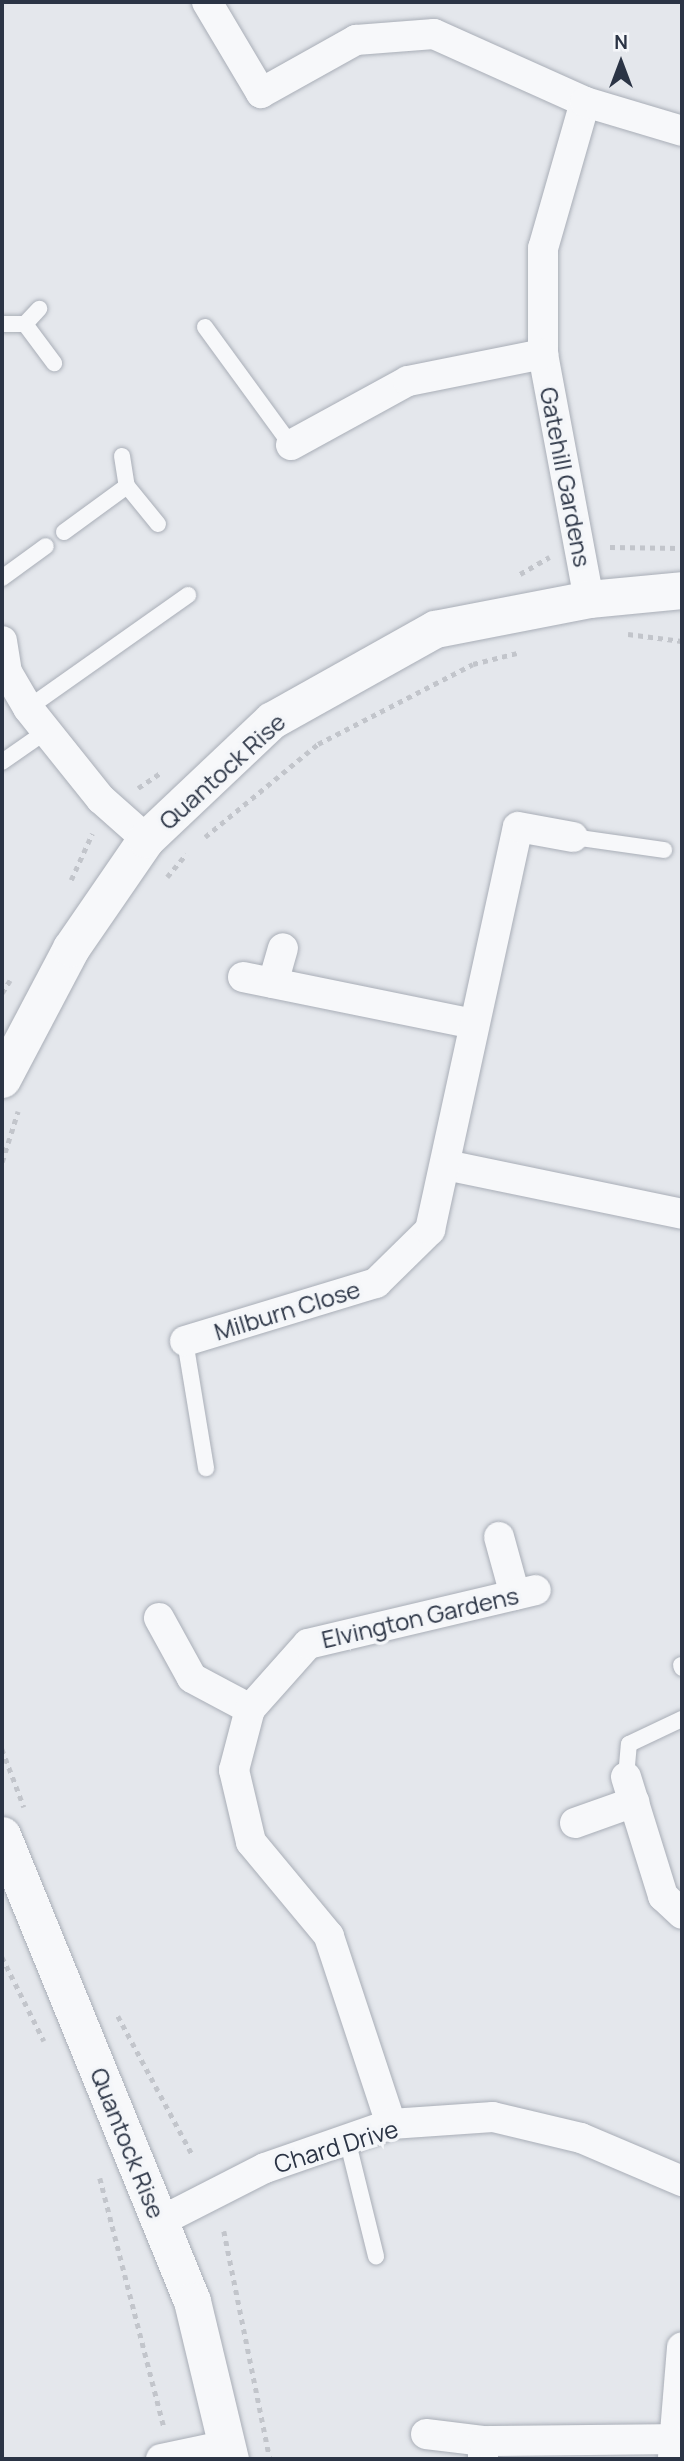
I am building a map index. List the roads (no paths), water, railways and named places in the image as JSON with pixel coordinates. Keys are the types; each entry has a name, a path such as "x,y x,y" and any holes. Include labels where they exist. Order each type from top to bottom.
{"street":[{"path":"207,2 261,93 356,40 434,34 585,102 682,131"},
{"name":"Gatehill Gardens","path":"585,102 543,248 543,354 589,599"},
{"name":"Gatehill Gardens","path":"292,445 408,381 543,354"},
{"name":"Quantock Rise","path":"11,1093 71,948 146,839 272,720 435,629 589,599 682,590"},
{"path":"2,642 4,674 27,708 48,730 101,799 146,839"},
{"name":"Milburn Close","path":"185,1340 376,1283 429,1230 446,1165 472,1024 518,827 573,837"},
{"path":"273,983 283,948"},
{"path":"243,977 472,1024"},
{"path":"446,1165 682,1214"},
{"name":"Elvington Gardens","path":"391,2124 329,1936 251,1842 234,1770 250,1709 308,1644 525,1592 499,1536"},
{"path":"159,1618 192,1678 250,1709"},
{"path":"575,1823 630,1789 663,1896 682,1914"},
{"name":"Quantock Rise","path":"2,1835 192,2301 229,2452"},
{"name":"Chard Drive","path":"159,2222 265,2168 391,2124 493,2117 581,2138 682,2181"},
{"path":"426,2434 483,2450 672,2449 682,2347"},
{"path":"164,2446 229,2452"}],"lane":[{"path":"2,324 25,324 39,309"},
{"path":"25,324 54,363"},
{"path":"205,327 292,445"},
{"path":"122,456 127,486 158,524"},
{"path":"64,532 127,486"},
{"path":"2,578 46,546"},
{"path":"27,708 188,595"},
{"path":"2,761 48,730"},
{"path":"573,837 664,850"},
{"name":"Milburn Close","path":"185,1340 206,1468"},
{"path":"630,1789 629,1744 682,1719"},
{"path":"347,2139 376,2256"}]}
